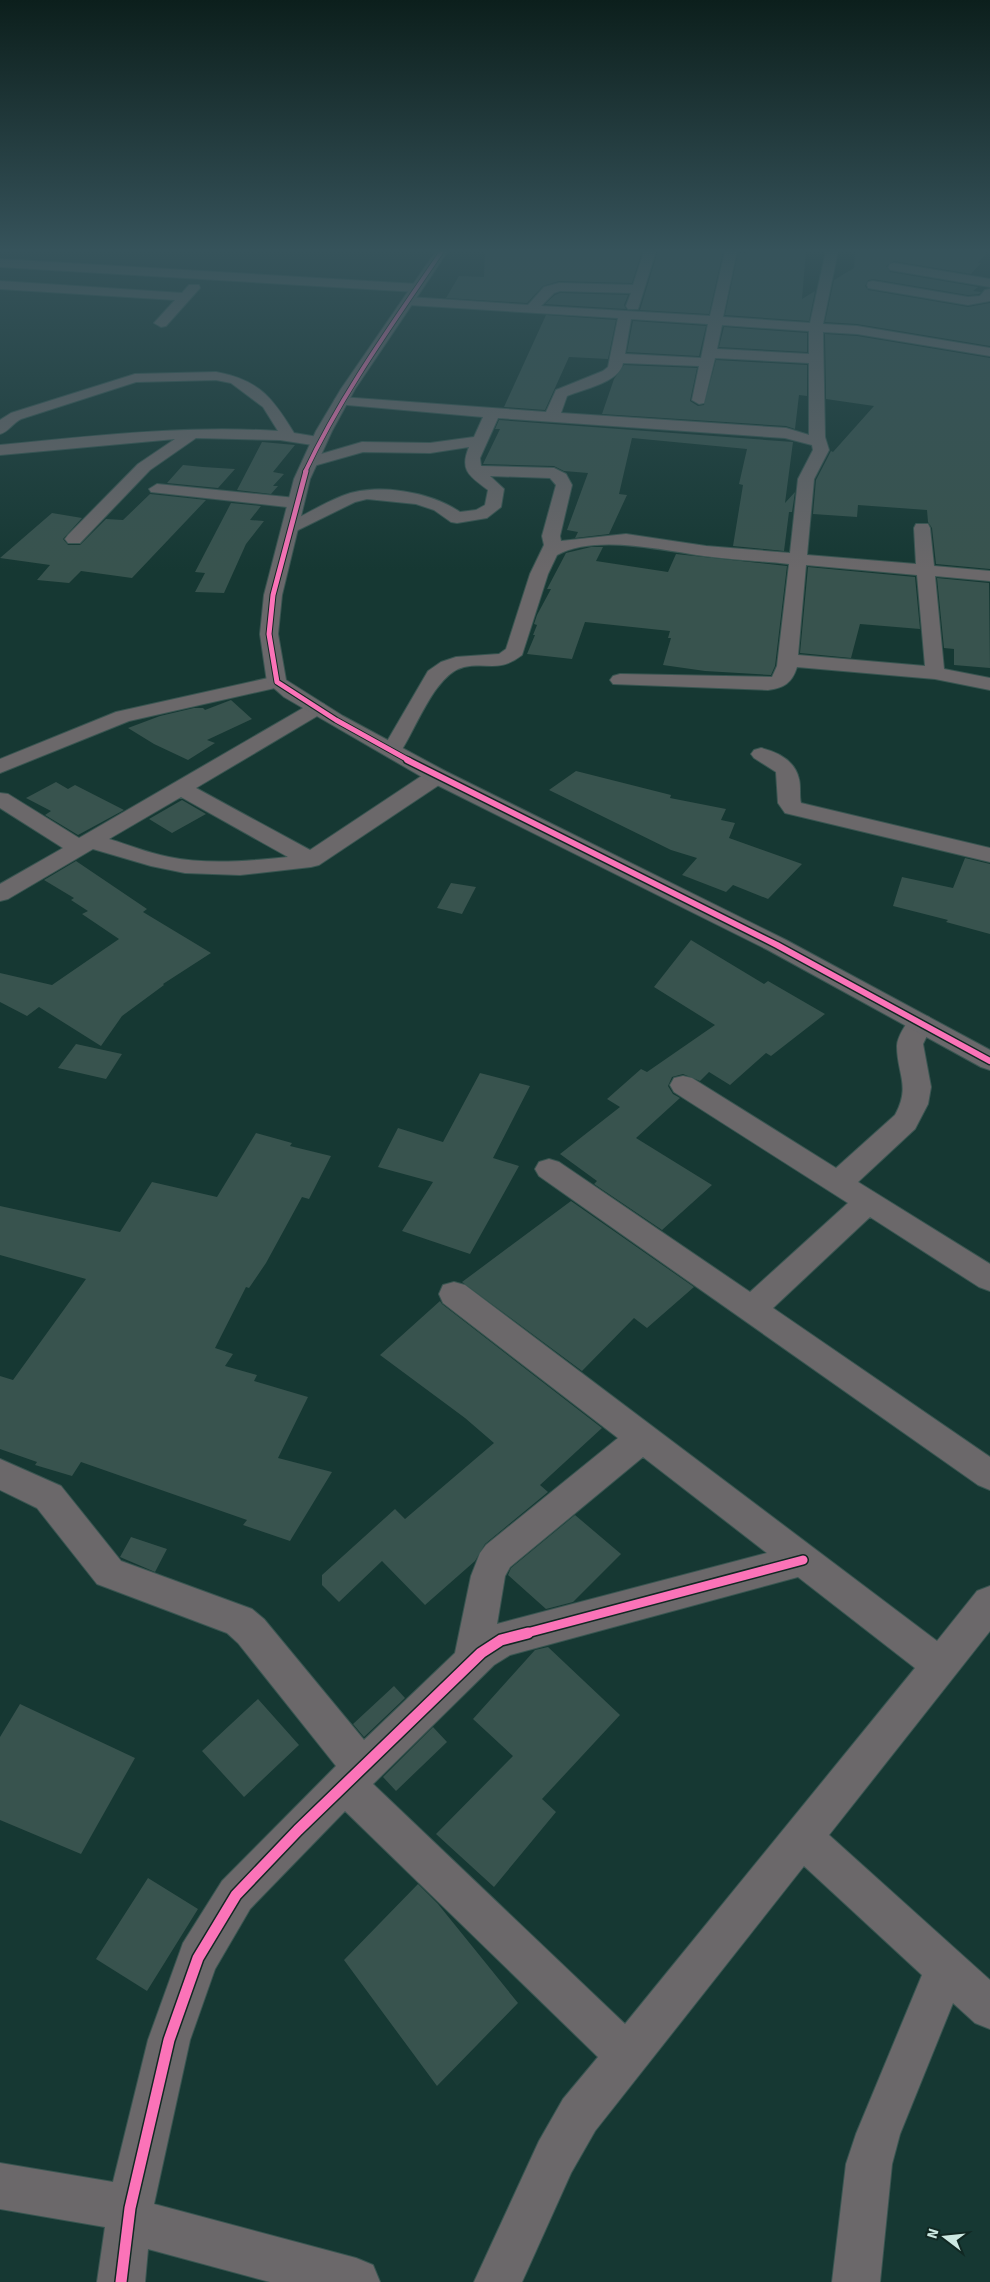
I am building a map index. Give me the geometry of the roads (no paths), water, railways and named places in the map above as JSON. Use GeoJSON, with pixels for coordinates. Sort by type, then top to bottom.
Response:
{"type":"FeatureCollection","features":[{"type":"Feature","properties":{"kind":"street"},"geometry":{"type":"LineString","coordinates":[[277,682],[269,634],[273,595],[302,479],[319,441],[341,401],[371,357]]}},
{"type":"Feature","properties":{"kind":"street"},"geometry":{"type":"LineString","coordinates":[[552,418],[561,393],[608,374],[615,364],[617,357]]}},
{"type":"Feature","properties":{"kind":"street"},"geometry":{"type":"LineString","coordinates":[[615,364],[701,357]]}},
{"type":"Feature","properties":{"kind":"street"},"geometry":{"type":"LineString","coordinates":[[699,400],[707,357]]}},
{"type":"Feature","properties":{"kind":"street"},"geometry":{"type":"LineString","coordinates":[[620,680],[768,684],[778,683],[783,679],[788,660],[806,479],[821,450],[818,442],[816,360],[725,357]]}},
{"type":"Feature","properties":{"kind":"street"},"geometry":{"type":"LineString","coordinates":[[615,364],[704,377]]}},
{"type":"Feature","properties":{"kind":"street"},"geometry":{"type":"LineString","coordinates":[[0,429],[8,420],[16,416],[135,378],[216,376],[236,380],[268,404],[288,435]]}},
{"type":"Feature","properties":{"kind":"street"},"geometry":{"type":"LineString","coordinates":[[341,401],[492,414],[786,433],[818,442]]}},
{"type":"Feature","properties":{"kind":"street"},"geometry":{"type":"LineString","coordinates":[[290,529],[349,499],[367,494],[418,499],[440,506],[457,518],[481,514],[493,507],[496,489],[474,471],[472,458],[492,414]]}},
{"type":"Feature","properties":{"kind":"street"},"geometry":{"type":"LineString","coordinates":[[0,450],[149,436],[263,433],[288,435],[319,441]]}},
{"type":"Feature","properties":{"kind":"street"},"geometry":{"type":"LineString","coordinates":[[74,538],[144,467],[190,435]]}},
{"type":"Feature","properties":{"kind":"street"},"geometry":{"type":"LineString","coordinates":[[310,462],[362,446],[430,448],[479,441]]}},
{"type":"Feature","properties":{"kind":"street"},"geometry":{"type":"LineString","coordinates":[[392,750],[435,675],[448,666],[463,661],[504,660],[515,651],[539,574],[553,545],[552,536],[564,485],[560,477],[554,474],[474,471]]}},
{"type":"Feature","properties":{"kind":"street"},"geometry":{"type":"LineString","coordinates":[[157,489],[296,503]]}},
{"type":"Feature","properties":{"kind":"street"},"geometry":{"type":"LineString","coordinates":[[922,528],[935,673]]}},
{"type":"Feature","properties":{"kind":"street"},"geometry":{"type":"LineString","coordinates":[[550,552],[560,546],[574,543],[626,540],[706,551],[990,576]]}},
{"type":"Feature","properties":{"kind":"street"},"geometry":{"type":"LineString","coordinates":[[788,660],[935,673],[990,684]]}},
{"type":"Feature","properties":{"kind":"street"},"geometry":{"type":"LineString","coordinates":[[0,767],[123,716],[277,682],[317,708],[437,776],[777,945],[990,1061]]}},
{"type":"Feature","properties":{"kind":"street"},"geometry":{"type":"LineString","coordinates":[[0,894],[317,708]]}},
{"type":"Feature","properties":{"kind":"street"},"geometry":{"type":"LineString","coordinates":[[761,754],[780,763],[788,772],[788,803],[793,808],[832,819],[990,855]]}},
{"type":"Feature","properties":{"kind":"street"},"geometry":{"type":"LineString","coordinates":[[0,799],[85,844],[168,864],[186,866],[253,865],[311,860],[437,776]]}},
{"type":"Feature","properties":{"kind":"street"},"geometry":{"type":"LineString","coordinates":[[180,788],[311,860]]}},
{"type":"Feature","properties":{"kind":"street"},"geometry":{"type":"LineString","coordinates":[[838,1183],[905,1122],[915,1104],[918,1087],[910,1044],[920,1024]]}},
{"type":"Feature","properties":{"kind":"street"},"geometry":{"type":"LineString","coordinates":[[683,1085],[990,1279]]}},
{"type":"Feature","properties":{"kind":"street"},"geometry":{"type":"LineString","coordinates":[[550,1169],[990,1474]]}},
{"type":"Feature","properties":{"kind":"street"},"geometry":{"type":"LineString","coordinates":[[752,1309],[868,1202]]}},
{"type":"Feature","properties":{"kind":"street"},"geometry":{"type":"LineString","coordinates":[[454,1294],[940,1665]]}},
{"type":"Feature","properties":{"kind":"street"},"geometry":{"type":"LineString","coordinates":[[472,1662],[488,1576],[492,1564],[498,1556],[642,1438]]}},
{"type":"Feature","properties":{"kind":"street"},"geometry":{"type":"LineString","coordinates":[[0,1474],[49,1497],[98,1562],[109,1573],[239,1621],[251,1631],[354,1776],[627,2056]]}},
{"type":"Feature","properties":{"kind":"street"},"geometry":{"type":"LineString","coordinates":[[121,2282],[129,2214],[169,2040],[198,1958],[236,1895],[354,1776],[472,1662],[501,1640],[802,1560]]}},
{"type":"Feature","properties":{"kind":"street"},"geometry":{"type":"LineString","coordinates":[[498,2282],[555,2157],[579,2116],[990,1603]]}},
{"type":"Feature","properties":{"kind":"street"},"geometry":{"type":"LineString","coordinates":[[802,1838],[990,2008]]}},
{"type":"Feature","properties":{"kind":"street"},"geometry":{"type":"LineString","coordinates":[[856,2282],[869,2164],[878,2134],[946,1968]]}},
{"type":"Feature","properties":{"kind":"street"},"geometry":{"type":"LineString","coordinates":[[0,2186],[129,2214],[356,2282]]}}]}
